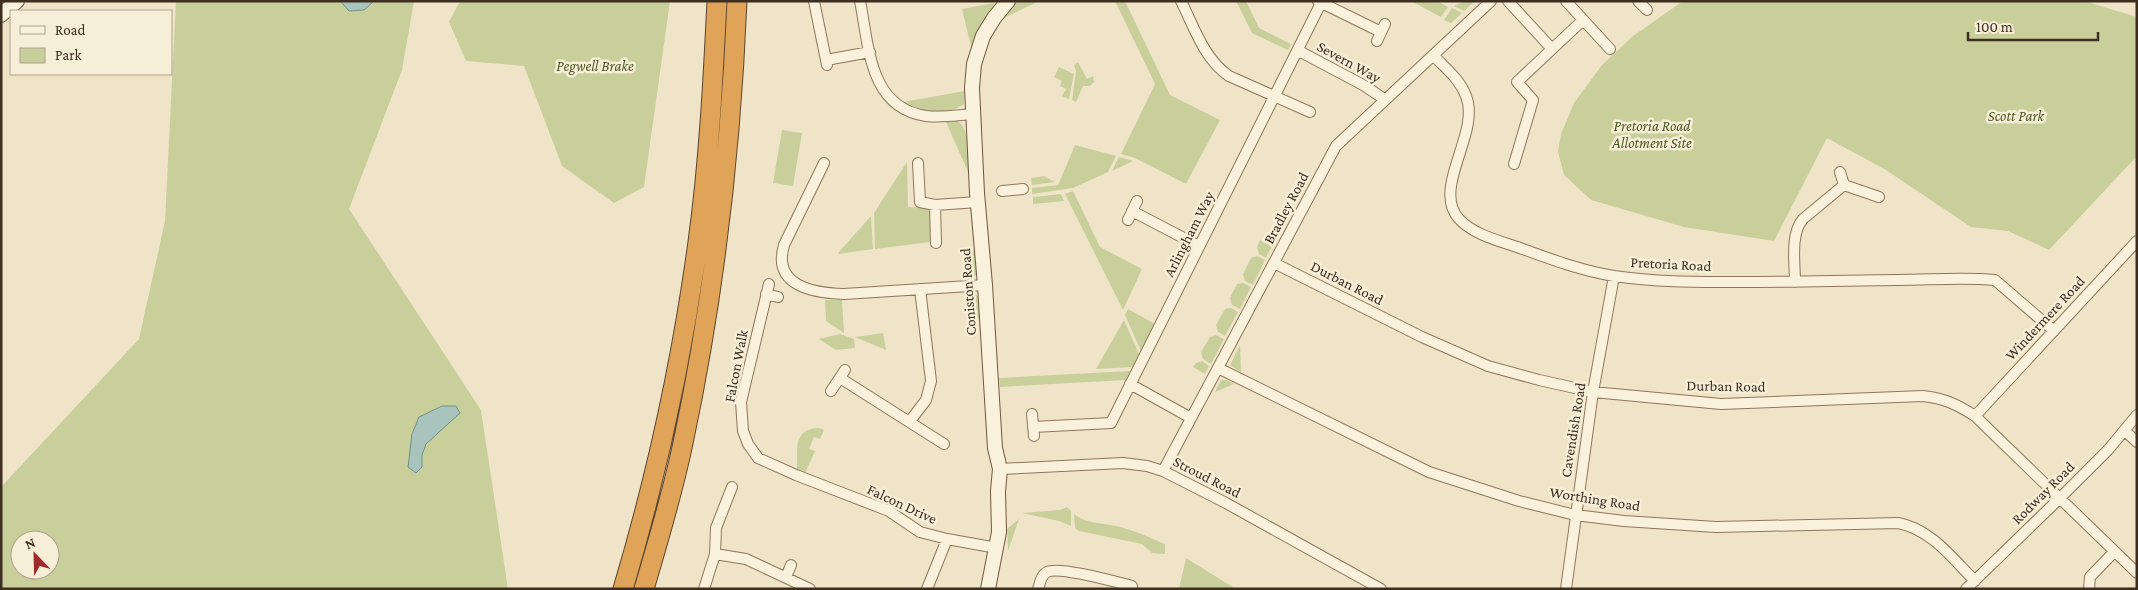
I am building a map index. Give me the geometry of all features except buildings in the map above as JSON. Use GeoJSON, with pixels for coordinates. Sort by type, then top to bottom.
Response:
{"type":"FeatureCollection","features":[{"type":"Feature","properties":{"kind":"highway"},"geometry":{"type":"LineString","coordinates":[[623,589],[641,529],[663,440],[688,305],[698,241],[710,124],[717,1]]}},
{"type":"Feature","properties":{"kind":"highway"},"geometry":{"type":"LineString","coordinates":[[644,589],[683,444],[719,237],[731,111],[737,1]]}},
{"type":"Feature","properties":{"kind":"street"},"geometry":{"type":"LineString","coordinates":[[1,15],[17,1]]}},
{"type":"Feature","properties":{"kind":"street"},"geometry":{"type":"LineString","coordinates":[[814,1],[826,62],[870,52]]}},
{"type":"Feature","properties":{"kind":"street"},"geometry":{"type":"LineString","coordinates":[[860,1],[870,52],[881,88],[893,102],[909,111],[927,116],[973,114]]}},
{"type":"Feature","properties":{"kind":"street","name":"Coniston Road"},"geometry":{"type":"LineString","coordinates":[[988,589],[997,548],[1000,469],[995,448],[978,202],[972,74],[978,48],[988,25],[1008,1]]}},
{"type":"Feature","properties":{"kind":"street"},"geometry":{"type":"LineString","coordinates":[[1181,1],[1204,50],[1220,70],[1274,97],[1310,112]]}},
{"type":"Feature","properties":{"kind":"street","name":"Bradley Road"},"geometry":{"type":"LineString","coordinates":[[1163,471],[1336,146],[1384,99],[1491,1]]}},
{"type":"Feature","properties":{"kind":"street"},"geometry":{"type":"LineString","coordinates":[[1508,1],[1552,49]]}},
{"type":"Feature","properties":{"kind":"street"},"geometry":{"type":"LineString","coordinates":[[1566,1],[1610,48]]}},
{"type":"Feature","properties":{"kind":"street"},"geometry":{"type":"LineString","coordinates":[[1638,1],[1647,10]]}},
{"type":"Feature","properties":{"kind":"street"},"geometry":{"type":"LineString","coordinates":[[1320,2],[1381,32]]}},
{"type":"Feature","properties":{"kind":"street","name":"Arlingham Way"},"geometry":{"type":"LineString","coordinates":[[1032,414],[1034,432],[1111,423],[1274,97],[1299,51],[1320,2]]}},
{"type":"Feature","properties":{"kind":"street"},"geometry":{"type":"LineString","coordinates":[[1514,164],[1533,100],[1517,82],[1583,20]]}},
{"type":"Feature","properties":{"kind":"street","name":"Severn Way"},"geometry":{"type":"LineString","coordinates":[[1299,51],[1365,86],[1384,99]]}},
{"type":"Feature","properties":{"kind":"street","name":"Pretoria Road"},"geometry":{"type":"LineString","coordinates":[[1433,55],[1458,80],[1464,90],[1469,106],[1466,130],[1450,188],[1450,199],[1452,210],[1460,220],[1473,230],[1568,265],[1614,276],[1669,282],[1995,280],[2000,282],[2054,331]]}},
{"type":"Feature","properties":{"kind":"street"},"geometry":{"type":"LineString","coordinates":[[918,163],[920,202],[935,205],[978,202]]}},
{"type":"Feature","properties":{"kind":"street"},"geometry":{"type":"LineString","coordinates":[[818,167],[781,255],[782,264],[794,283],[804,288],[824,293],[844,294],[985,285]]}},
{"type":"Feature","properties":{"kind":"street"},"geometry":{"type":"LineString","coordinates":[[1840,172],[1844,185]]}},
{"type":"Feature","properties":{"kind":"street"},"geometry":{"type":"LineString","coordinates":[[1844,185],[1879,197]]}},
{"type":"Feature","properties":{"kind":"street"},"geometry":{"type":"LineString","coordinates":[[1795,282],[1796,232],[1798,224],[1844,185]]}},
{"type":"Feature","properties":{"kind":"street"},"geometry":{"type":"LineString","coordinates":[[1002,191],[1023,189]]}},
{"type":"Feature","properties":{"kind":"street"},"geometry":{"type":"LineString","coordinates":[[1137,201],[1130,216],[1199,246]]}},
{"type":"Feature","properties":{"kind":"street"},"geometry":{"type":"LineString","coordinates":[[935,205],[936,243]]}},
{"type":"Feature","properties":{"kind":"street","name":"Windermere Road"},"geometry":{"type":"LineString","coordinates":[[1975,416],[2137,241]]}},
{"type":"Feature","properties":{"kind":"street","name":"Durban Road"},"geometry":{"type":"LineString","coordinates":[[1274,263],[1422,338],[1488,366],[1593,392],[1720,404],[1923,396],[1941,398],[1959,405],[1975,416],[2137,573]]}},
{"type":"Feature","properties":{"kind":"street","name":"Cavendish Road"},"geometry":{"type":"LineString","coordinates":[[1566,589],[1593,392],[1614,276]]}},
{"type":"Feature","properties":{"kind":"street"},"geometry":{"type":"LineString","coordinates":[[910,421],[926,400],[931,381],[920,288]]}},
{"type":"Feature","properties":{"kind":"street","name":"Falcon Walk"},"geometry":{"type":"LineString","coordinates":[[778,297],[768,289],[741,402],[743,430],[748,444],[758,458],[796,475]]}},
{"type":"Feature","properties":{"kind":"street","name":"Worthing Road"},"geometry":{"type":"LineString","coordinates":[[1218,368],[1428,472],[1518,501],[1575,515],[1624,521],[1716,527],[1898,524],[1924,532],[1975,581]]}},
{"type":"Feature","properties":{"kind":"street"},"geometry":{"type":"LineString","coordinates":[[831,391],[842,374],[940,442],[943,430]]}},
{"type":"Feature","properties":{"kind":"street"},"geometry":{"type":"LineString","coordinates":[[1130,384],[1192,418]]}},
{"type":"Feature","properties":{"kind":"street","name":"Rodway Road"},"geometry":{"type":"LineString","coordinates":[[1966,589],[2059,499],[2125,431],[2137,415]]}},
{"type":"Feature","properties":{"kind":"street"},"geometry":{"type":"LineString","coordinates":[[2125,431],[2137,442]]}},
{"type":"Feature","properties":{"kind":"street","name":"Stroud Road"},"geometry":{"type":"LineString","coordinates":[[1000,469],[1123,463],[1147,466],[1163,471],[1381,589]]}},
{"type":"Feature","properties":{"kind":"street","name":"Falcon Drive"},"geometry":{"type":"LineString","coordinates":[[796,475],[818,478],[889,512],[920,532],[997,548]]}},
{"type":"Feature","properties":{"kind":"street"},"geometry":{"type":"LineString","coordinates":[[704,589],[715,554],[716,528],[732,487]]}},
{"type":"Feature","properties":{"kind":"street","name":"Falcon Drive"},"geometry":{"type":"LineString","coordinates":[[928,589],[947,539]]}},
{"type":"Feature","properties":{"kind":"street"},"geometry":{"type":"LineString","coordinates":[[2089,589],[2090,577],[2114,552]]}},
{"type":"Feature","properties":{"kind":"street"},"geometry":{"type":"LineString","coordinates":[[715,554],[746,559],[810,589]]}},
{"type":"Feature","properties":{"kind":"street"},"geometry":{"type":"LineString","coordinates":[[786,578],[791,565]]}},
{"type":"Feature","properties":{"kind":"street"},"geometry":{"type":"LineString","coordinates":[[1038,589],[1042,576],[1047,572],[1060,570],[1132,584]]}},
{"type":"Feature","properties":{"kind":"green space"},"geometry":{"type":"Polygon","coordinates":[[[176,1],[414,1],[402,70],[349,209],[481,410],[508,589],[1,589],[1,487],[139,339],[165,221],[176,1]]]}},
{"type":"Feature","properties":{"kind":"green space","name":"Pegwell Brake"},"geometry":{"type":"Polygon","coordinates":[[[460,1],[670,1],[644,187],[614,203],[562,166],[524,66],[466,61],[449,22],[460,1]]]}},
{"type":"Feature","properties":{"kind":"green space"},"geometry":{"type":"Polygon","coordinates":[[[1017,1],[1039,1],[1002,19],[1017,1]]]}},
{"type":"Feature","properties":{"kind":"green space"},"geometry":{"type":"Polygon","coordinates":[[[1115,1],[1125,1],[1170,95],[1220,120],[1186,184],[1135,158],[1121,154],[1155,84],[1115,1]]]}},
{"type":"Feature","properties":{"kind":"green space"},"geometry":{"type":"Polygon","coordinates":[[[1236,1],[1246,1],[1259,28],[1291,44],[1288,50],[1252,33],[1236,1]]]}},
{"type":"Feature","properties":{"kind":"green space"},"geometry":{"type":"Polygon","coordinates":[[[1411,1],[1437,1],[1448,7],[1441,17],[1411,1]]]}},
{"type":"Feature","properties":{"kind":"green space"},"geometry":{"type":"Polygon","coordinates":[[[1465,1],[1475,1],[1464,11],[1454,6],[1465,1]]]}},
{"type":"Feature","properties":{"kind":"green space","name":"Scott Park"},"geometry":{"type":"Polygon","coordinates":[[[1683,1],[2084,1],[2137,17],[2137,156],[2049,250],[2008,231],[1971,227],[1886,170],[1827,138],[1774,241],[1684,227],[1591,200],[1564,175],[1558,152],[1561,134],[1574,103],[1602,65],[1633,36],[1683,1]]]}},
{"type":"Feature","properties":{"kind":"green space"},"geometry":{"type":"Polygon","coordinates":[[[994,3],[995,9],[972,50],[962,9],[994,3]]]}},
{"type":"Feature","properties":{"kind":"green space"},"geometry":{"type":"Polygon","coordinates":[[[1452,8],[1462,13],[1451,23],[1444,20],[1452,8]]]}},
{"type":"Feature","properties":{"kind":"green space"},"geometry":{"type":"Polygon","coordinates":[[[1078,62],[1087,79],[1093,76],[1094,82],[1090,86],[1083,86],[1076,102],[1072,100],[1076,71],[1074,65],[1078,62]]]}},
{"type":"Feature","properties":{"kind":"green space"},"geometry":{"type":"Polygon","coordinates":[[[1059,67],[1074,74],[1069,99],[1062,96],[1066,89],[1060,86],[1062,81],[1054,77],[1059,67]]]}},
{"type":"Feature","properties":{"kind":"green space"},"geometry":{"type":"Polygon","coordinates":[[[965,91],[964,104],[950,110],[925,110],[903,102],[965,91]]]}},
{"type":"Feature","properties":{"kind":"green space"},"geometry":{"type":"Polygon","coordinates":[[[957,121],[965,130],[967,137],[969,174],[946,122],[957,121]]]}},
{"type":"Feature","properties":{"kind":"green space"},"geometry":{"type":"Polygon","coordinates":[[[782,130],[802,133],[793,186],[773,183],[782,130]]]}},
{"type":"Feature","properties":{"kind":"green space"},"geometry":{"type":"Polygon","coordinates":[[[1075,145],[1116,156],[1108,172],[1073,188],[1032,194],[1032,188],[1058,185],[1075,145]]]}},
{"type":"Feature","properties":{"kind":"green space"},"geometry":{"type":"Polygon","coordinates":[[[1119,157],[1133,161],[1112,171],[1119,157]]]}},
{"type":"Feature","properties":{"kind":"green space"},"geometry":{"type":"Polygon","coordinates":[[[907,162],[908,207],[930,208],[931,242],[875,249],[874,213],[907,162]]]}},
{"type":"Feature","properties":{"kind":"green space"},"geometry":{"type":"Polygon","coordinates":[[[1044,176],[1055,182],[1032,185],[1031,178],[1044,176]]]}},
{"type":"Feature","properties":{"kind":"green space"},"geometry":{"type":"Polygon","coordinates":[[[1073,191],[1100,247],[1142,269],[1123,310],[1065,194],[1073,191]]]}},
{"type":"Feature","properties":{"kind":"green space"},"geometry":{"type":"Polygon","coordinates":[[[1061,194],[1064,201],[1033,204],[1033,197],[1061,194]]]}},
{"type":"Feature","properties":{"kind":"green space"},"geometry":{"type":"Polygon","coordinates":[[[871,216],[873,249],[838,254],[839,252],[871,216]]]}},
{"type":"Feature","properties":{"kind":"green space"},"geometry":{"type":"Polygon","coordinates":[[[977,236],[979,271],[973,279],[966,280],[977,236]]]}},
{"type":"Feature","properties":{"kind":"green space"},"geometry":{"type":"Polygon","coordinates":[[[1260,240],[1272,246],[1266,258],[1259,254],[1257,247],[1260,240]]]}},
{"type":"Feature","properties":{"kind":"green space"},"geometry":{"type":"Polygon","coordinates":[[[1257,256],[1265,260],[1253,285],[1245,281],[1243,274],[1251,258],[1257,256]]]}},
{"type":"Feature","properties":{"kind":"green space"},"geometry":{"type":"Polygon","coordinates":[[[1243,283],[1251,287],[1240,309],[1232,305],[1230,298],[1237,284],[1243,283]]]}},
{"type":"Feature","properties":{"kind":"green space"},"geometry":{"type":"Polygon","coordinates":[[[965,289],[976,294],[979,298],[982,327],[965,289]]]}},
{"type":"Feature","properties":{"kind":"green space"},"geometry":{"type":"Polygon","coordinates":[[[825,300],[842,300],[844,333],[826,321],[825,300]]]}},
{"type":"Feature","properties":{"kind":"green space"},"geometry":{"type":"Polygon","coordinates":[[[1231,308],[1238,312],[1225,336],[1218,332],[1216,325],[1225,309],[1231,308]]]}},
{"type":"Feature","properties":{"kind":"green space"},"geometry":{"type":"Polygon","coordinates":[[[1128,309],[1155,324],[1141,351],[1125,315],[1128,309]]]}},
{"type":"Feature","properties":{"kind":"green space"},"geometry":{"type":"Polygon","coordinates":[[[1124,320],[1139,354],[1133,367],[1096,369],[1124,320]]]}},
{"type":"Feature","properties":{"kind":"green space"},"geometry":{"type":"Polygon","coordinates":[[[883,333],[886,350],[855,337],[883,333]]]}},
{"type":"Feature","properties":{"kind":"green space"},"geometry":{"type":"Polygon","coordinates":[[[840,334],[854,339],[855,348],[836,350],[819,339],[840,334]]]}},
{"type":"Feature","properties":{"kind":"green space"},"geometry":{"type":"Polygon","coordinates":[[[1216,335],[1224,339],[1211,364],[1203,359],[1201,352],[1210,337],[1216,335]]]}},
{"type":"Feature","properties":{"kind":"green space"},"geometry":{"type":"Polygon","coordinates":[[[1240,345],[1241,372],[1230,365],[1240,345]]]}},
{"type":"Feature","properties":{"kind":"green space"},"geometry":{"type":"Polygon","coordinates":[[[1202,361],[1209,366],[1205,374],[1193,367],[1196,363],[1202,361]]]}},
{"type":"Feature","properties":{"kind":"green space"},"geometry":{"type":"Polygon","coordinates":[[[1130,371],[1126,380],[1000,387],[999,378],[1130,371]]]}},
{"type":"Feature","properties":{"kind":"green space"},"geometry":{"type":"Polygon","coordinates":[[[1221,380],[1226,380],[1234,384],[1215,392],[1221,380]]]}},
{"type":"Feature","properties":{"kind":"green space"},"geometry":{"type":"Polygon","coordinates":[[[819,428],[824,430],[820,439],[814,437],[809,449],[815,451],[805,473],[797,470],[797,448],[800,436],[810,429],[819,428]]]}},
{"type":"Feature","properties":{"kind":"green space"},"geometry":{"type":"Polygon","coordinates":[[[1067,507],[1071,511],[1071,526],[1059,521],[1022,513],[1060,510],[1067,507]]]}},
{"type":"Feature","properties":{"kind":"green space"},"geometry":{"type":"Polygon","coordinates":[[[1074,514],[1084,520],[1132,530],[1165,544],[1165,554],[1152,553],[1142,544],[1079,531],[1075,528],[1074,514]]]}},
{"type":"Feature","properties":{"kind":"green space"},"geometry":{"type":"Polygon","coordinates":[[[1019,519],[1008,551],[1007,529],[1019,519]]]}},
{"type":"Feature","properties":{"kind":"green space"},"geometry":{"type":"Polygon","coordinates":[[[1186,558],[1236,589],[1179,589],[1186,558]]]}},
{"type":"Feature","properties":{"kind":"water"},"geometry":{"type":"Polygon","coordinates":[[[340,1],[374,1],[364,10],[349,11],[340,1]]]}},
{"type":"Feature","properties":{"kind":"water"},"geometry":{"type":"Polygon","coordinates":[[[442,406],[456,406],[460,413],[426,444],[422,455],[422,467],[416,473],[408,467],[412,434],[419,417],[442,406]]]}},
{"type":"Feature","properties":{"kind":"park label","name":"Pretoria Road Allotment Site"},"geometry":{"type":"Point","coordinates":[1652,134]}}]}
